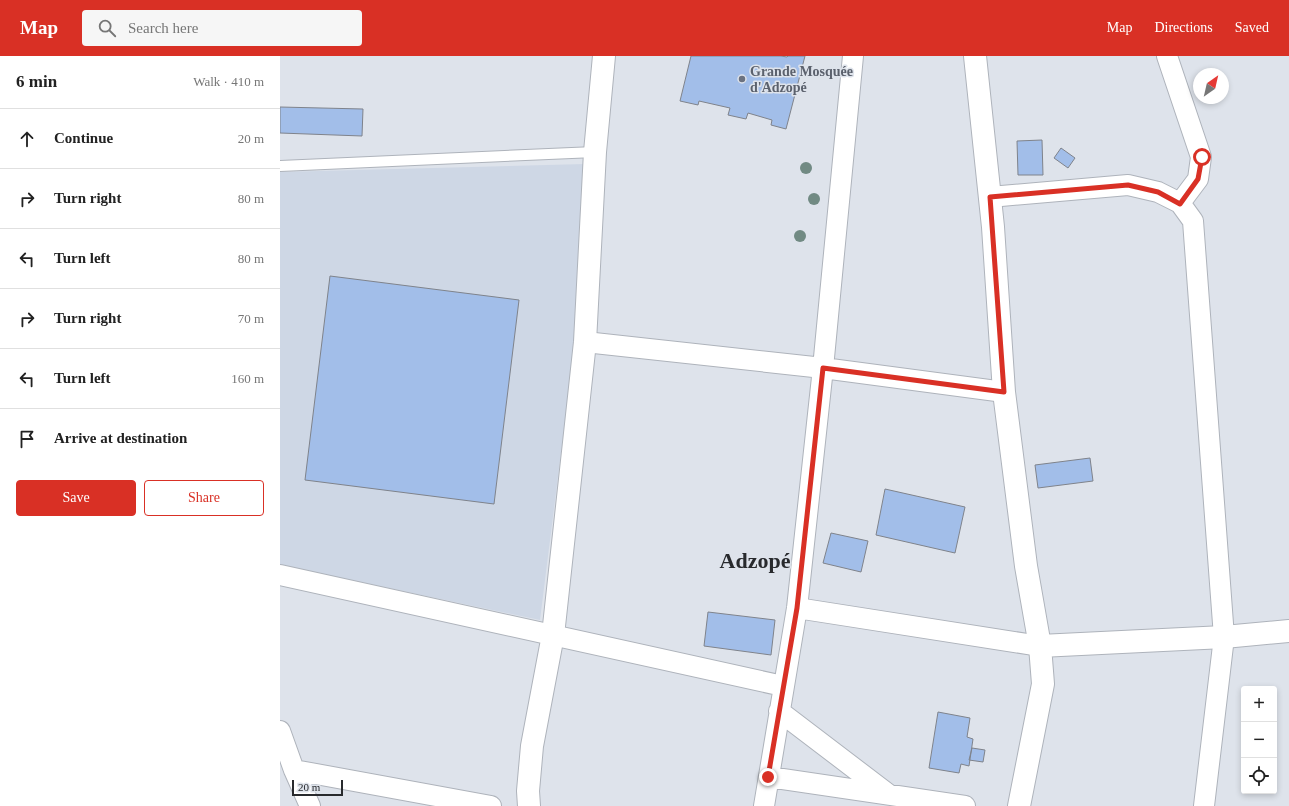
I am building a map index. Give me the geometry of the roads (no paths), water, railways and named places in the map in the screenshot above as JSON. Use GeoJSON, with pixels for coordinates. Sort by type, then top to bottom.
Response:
{"type":"FeatureCollection","features":[{"type":"Feature","properties":{"kind":"street"},"geometry":{"type":"LineString","coordinates":[[529,806],[528,791],[532,746],[553,635],[585,342],[595,152],[604,56]]}},
{"type":"Feature","properties":{"kind":"street"},"geometry":{"type":"LineString","coordinates":[[764,806],[797,608],[823,368],[853,56]]}},
{"type":"Feature","properties":{"kind":"street"},"geometry":{"type":"LineString","coordinates":[[975,56],[990,197],[1004,392],[1026,566],[1040,646],[1043,684],[1019,806]]}},
{"type":"Feature","properties":{"kind":"street"},"geometry":{"type":"LineString","coordinates":[[1167,56],[1202,157],[1198,179],[1180,204]]}},
{"type":"Feature","properties":{"kind":"street"},"geometry":{"type":"LineString","coordinates":[[990,197],[1128,185],[1158,192],[1180,204],[1193,221],[1224,637],[1204,806]]}},
{"type":"Feature","properties":{"kind":"street"},"geometry":{"type":"LineString","coordinates":[[585,342],[823,368],[1004,392]]}},
{"type":"Feature","properties":{"kind":"street"},"geometry":{"type":"LineString","coordinates":[[280,575],[783,686]]}},
{"type":"Feature","properties":{"kind":"street"},"geometry":{"type":"LineString","coordinates":[[797,608],[1040,646],[1224,637],[1289,631]]}},
{"type":"Feature","properties":{"kind":"street"},"geometry":{"type":"LineString","coordinates":[[779,712],[890,801]]}},
{"type":"Feature","properties":{"kind":"street"},"geometry":{"type":"LineString","coordinates":[[282,743],[310,806]]}},
{"type":"Feature","properties":{"kind":"street"},"geometry":{"type":"LineString","coordinates":[[294,770],[491,806]]}},
{"type":"Feature","properties":{"kind":"street"},"geometry":{"type":"LineString","coordinates":[[768,777],[890,801],[965,806]]}},
{"type":"Feature","properties":{"kind":"lane"},"geometry":{"type":"LineString","coordinates":[[280,166],[595,152]]}},
{"type":"Feature","properties":{"kind":"place","name":"Grande Mosquée d'Adzopé"},"geometry":{"type":"Point","coordinates":[742,79]}},
{"type":"Feature","properties":{"kind":"district","name":"Adzopé"},"geometry":{"type":"Point","coordinates":[755,560]}}]}
